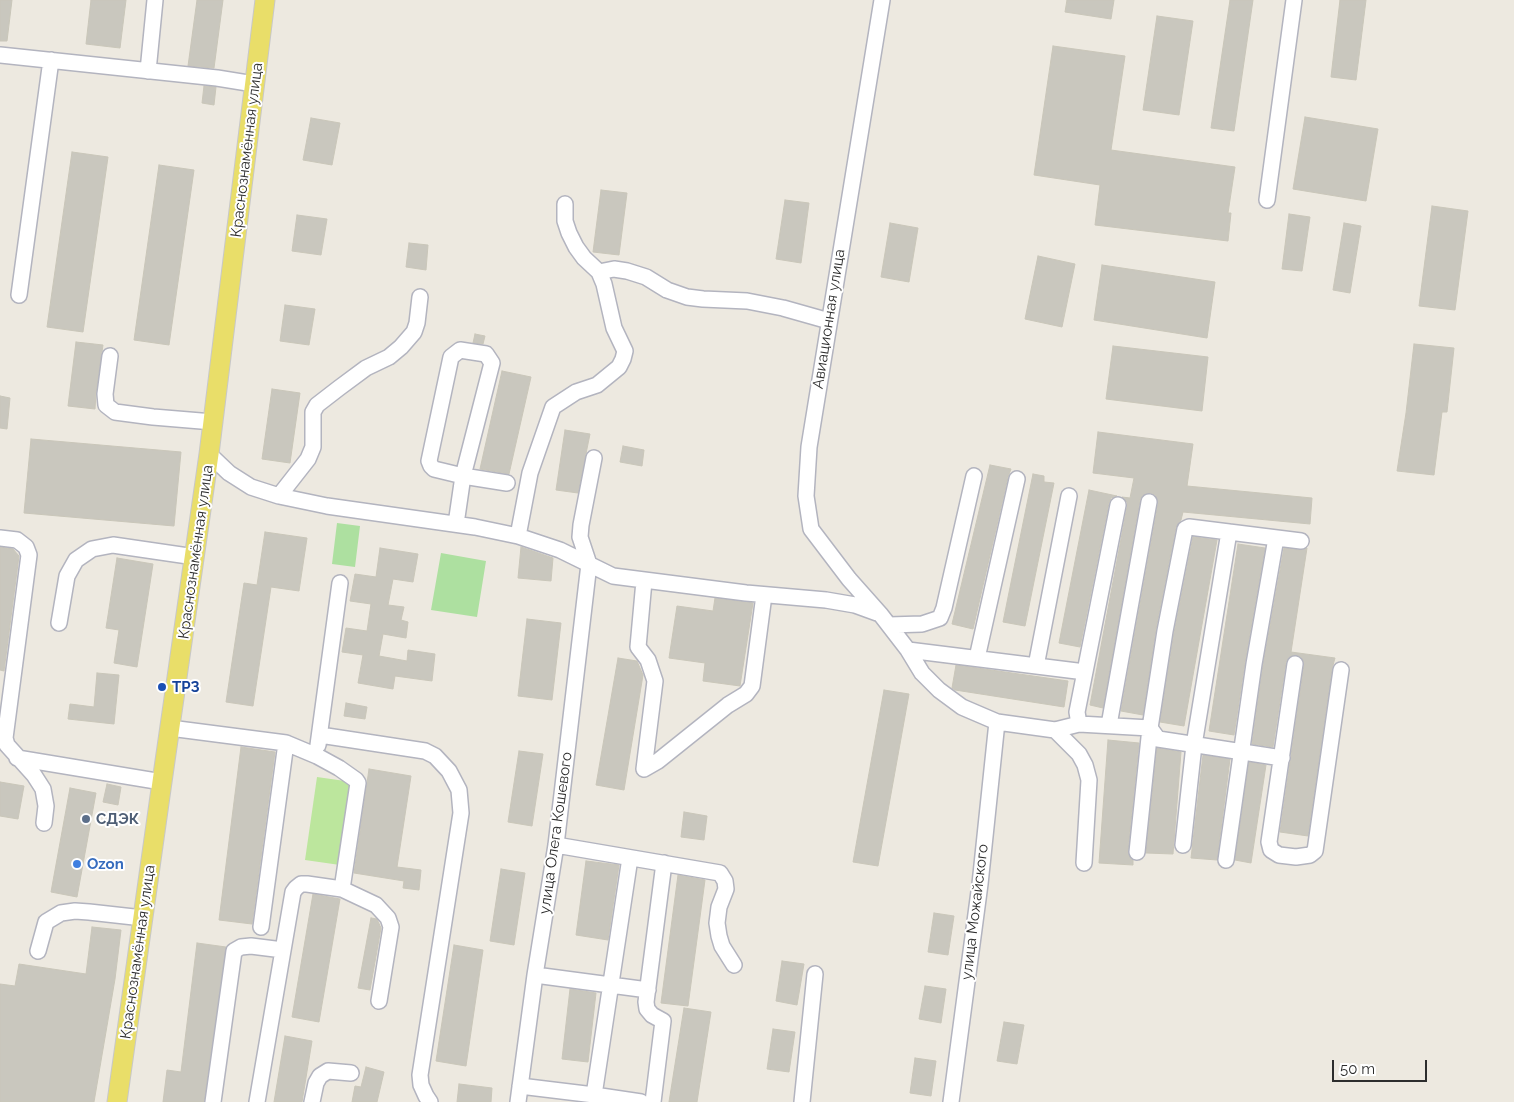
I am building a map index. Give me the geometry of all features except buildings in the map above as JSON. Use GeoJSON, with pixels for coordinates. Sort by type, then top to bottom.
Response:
{"type":"FeatureCollection","features":[{"type":"Feature","properties":{"kind":"main road","name":"Краснознамённая улица"},"geometry":{"type":"LineString","coordinates":[[117,1102],[210,454],[265,0]]}},
{"type":"Feature","properties":{"kind":"street"},"geometry":{"type":"LineString","coordinates":[[148,71],[155,0]]}},
{"type":"Feature","properties":{"kind":"street","name":"Авиационная улица"},"geometry":{"type":"LineString","coordinates":[[882,0],[809,447],[806,496],[811,529],[849,579],[885,620],[908,650],[922,673],[939,690],[962,707],[997,722],[1055,730]]}},
{"type":"Feature","properties":{"kind":"street"},"geometry":{"type":"LineString","coordinates":[[1267,200],[1294,0]]}},
{"type":"Feature","properties":{"kind":"street"},"geometry":{"type":"LineString","coordinates":[[0,55],[254,84]]}},
{"type":"Feature","properties":{"kind":"street"},"geometry":{"type":"LineString","coordinates":[[19,295],[51,60]]}},
{"type":"Feature","properties":{"kind":"street"},"geometry":{"type":"LineString","coordinates":[[518,536],[530,473],[552,407],[576,392],[597,385],[619,367],[623,359],[624,351],[614,328],[604,284],[599,272],[584,258],[576,247],[565,221],[565,204]]}},
{"type":"Feature","properties":{"kind":"street"},"geometry":{"type":"LineString","coordinates":[[599,272],[614,269],[626,271],[646,277],[667,290],[687,297],[703,300],[747,301],[783,308],[829,321]]}},
{"type":"Feature","properties":{"kind":"street"},"geometry":{"type":"LineString","coordinates":[[279,496],[308,459],[313,447],[313,412],[317,405],[366,368],[389,357],[401,347],[414,332],[420,296]]}},
{"type":"Feature","properties":{"kind":"street"},"geometry":{"type":"LineString","coordinates":[[456,524],[463,476],[492,363],[486,354],[460,350],[451,358],[430,461],[434,469],[463,476],[507,483]]}},
{"type":"Feature","properties":{"kind":"street"},"geometry":{"type":"LineString","coordinates":[[110,356],[105,394],[106,405],[115,412],[213,422]]}},
{"type":"Feature","properties":{"kind":"street"},"geometry":{"type":"LineString","coordinates":[[210,454],[229,473],[251,486],[279,496],[326,506],[456,524],[518,536],[560,550],[613,576],[826,600],[855,605],[885,620],[922,624],[940,618],[944,608],[974,476]]}},
{"type":"Feature","properties":{"kind":"street"},"geometry":{"type":"LineString","coordinates":[[589,564],[580,537],[580,525],[594,458]]}},
{"type":"Feature","properties":{"kind":"street"},"geometry":{"type":"LineString","coordinates":[[977,658],[1017,479]]}},
{"type":"Feature","properties":{"kind":"street"},"geometry":{"type":"LineString","coordinates":[[1036,666],[1069,496]]}},
{"type":"Feature","properties":{"kind":"street"},"geometry":{"type":"LineString","coordinates":[[1109,725],[1149,502]]}},
{"type":"Feature","properties":{"kind":"street"},"geometry":{"type":"LineString","coordinates":[[1079,724],[1077,712],[1118,505]]}},
{"type":"Feature","properties":{"kind":"street"},"geometry":{"type":"LineString","coordinates":[[1137,852],[1150,728],[1165,631],[1185,529],[1189,527],[1301,541]]}},
{"type":"Feature","properties":{"kind":"street"},"geometry":{"type":"LineString","coordinates":[[1183,845],[1194,745],[1229,532]]}},
{"type":"Feature","properties":{"kind":"street"},"geometry":{"type":"LineString","coordinates":[[0,538],[18,540],[26,547],[29,555],[4,738],[7,745],[34,775],[43,789],[46,806],[44,823]]}},
{"type":"Feature","properties":{"kind":"street"},"geometry":{"type":"LineString","coordinates":[[1226,860],[1254,664],[1276,538]]}},
{"type":"Feature","properties":{"kind":"street"},"geometry":{"type":"LineString","coordinates":[[58,623],[67,576],[76,560],[92,549],[113,545],[195,557]]}},
{"type":"Feature","properties":{"kind":"street","name":"улица Олега Кошевого"},"geometry":{"type":"LineString","coordinates":[[518,1102],[535,975],[556,844],[589,564]]}},
{"type":"Feature","properties":{"kind":"street"},"geometry":{"type":"LineString","coordinates":[[644,581],[638,646],[648,660],[655,681],[644,769],[658,761],[728,705],[746,694],[752,686],[764,594]]}},
{"type":"Feature","properties":{"kind":"street"},"geometry":{"type":"LineString","coordinates":[[317,756],[340,583]]}},
{"type":"Feature","properties":{"kind":"street"},"geometry":{"type":"LineString","coordinates":[[908,650],[1085,672]]}},
{"type":"Feature","properties":{"kind":"street"},"geometry":{"type":"LineString","coordinates":[[1295,664],[1270,842],[1271,850],[1279,855],[1296,857],[1310,855],[1315,851],[1341,670]]}},
{"type":"Feature","properties":{"kind":"street","name":"улица Можайского"},"geometry":{"type":"LineString","coordinates":[[950,1102],[980,884],[997,722]]}},
{"type":"Feature","properties":{"kind":"street"},"geometry":{"type":"LineString","coordinates":[[1084,863],[1089,780],[1085,765],[1078,754],[1055,730],[1079,724],[1150,728],[1158,739],[1282,758]]}},
{"type":"Feature","properties":{"kind":"street"},"geometry":{"type":"LineString","coordinates":[[170,728],[286,743],[317,756],[338,768],[358,783],[342,889]]}},
{"type":"Feature","properties":{"kind":"street"},"geometry":{"type":"LineString","coordinates":[[320,735],[425,751],[435,756],[449,771],[459,790],[461,813],[420,1075],[421,1085],[430,1102]]}},
{"type":"Feature","properties":{"kind":"street"},"geometry":{"type":"LineString","coordinates":[[261,926],[286,743]]}},
{"type":"Feature","properties":{"kind":"street"},"geometry":{"type":"LineString","coordinates":[[17,758],[162,782]]}},
{"type":"Feature","properties":{"kind":"street"},"geometry":{"type":"LineString","coordinates":[[556,844],[720,872],[726,889],[719,906],[719,936],[722,946],[734,966]]}},
{"type":"Feature","properties":{"kind":"street"},"geometry":{"type":"LineString","coordinates":[[594,1096],[630,858]]}},
{"type":"Feature","properties":{"kind":"street"},"geometry":{"type":"LineString","coordinates":[[653,1102],[663,1021],[647,1009],[664,863]]}},
{"type":"Feature","properties":{"kind":"street"},"geometry":{"type":"LineString","coordinates":[[257,1102],[293,892],[301,884],[342,889],[376,905],[390,922],[379,1001]]}},
{"type":"Feature","properties":{"kind":"street"},"geometry":{"type":"LineString","coordinates":[[38,951],[46,922],[61,914],[75,911],[143,918]]}},
{"type":"Feature","properties":{"kind":"street"},"geometry":{"type":"LineString","coordinates":[[212,1102],[234,951],[241,947],[251,946],[283,950]]}},
{"type":"Feature","properties":{"kind":"street"},"geometry":{"type":"LineString","coordinates":[[802,1102],[815,974]]}},
{"type":"Feature","properties":{"kind":"street"},"geometry":{"type":"LineString","coordinates":[[535,975],[648,990]]}},
{"type":"Feature","properties":{"kind":"street"},"geometry":{"type":"LineString","coordinates":[[312,1102],[316,1082],[328,1070],[351,1073]]}},
{"type":"Feature","properties":{"kind":"street"},"geometry":{"type":"LineString","coordinates":[[520,1086],[641,1102]]}},
{"type":"Feature","properties":{"kind":"green space"},"geometry":{"type":"Polygon","coordinates":[[[337,523],[360,526],[355,567],[332,564],[337,523]]]}},
{"type":"Feature","properties":{"kind":"green space"},"geometry":{"type":"Polygon","coordinates":[[[441,553],[486,561],[477,617],[431,610],[441,553]]]}},
{"type":"Feature","properties":{"kind":"green space"},"geometry":{"type":"Polygon","coordinates":[[[317,777],[352,782],[340,865],[305,860],[317,777]]]}},
{"type":"Feature","properties":{"kind":"place","name":"ТРЗ"},"geometry":{"type":"Point","coordinates":[162,687]}},
{"type":"Feature","properties":{"kind":"place","name":"СДЭК"},"geometry":{"type":"Point","coordinates":[86,819]}},
{"type":"Feature","properties":{"kind":"place","name":"Ozon"},"geometry":{"type":"Point","coordinates":[77,864]}}]}
